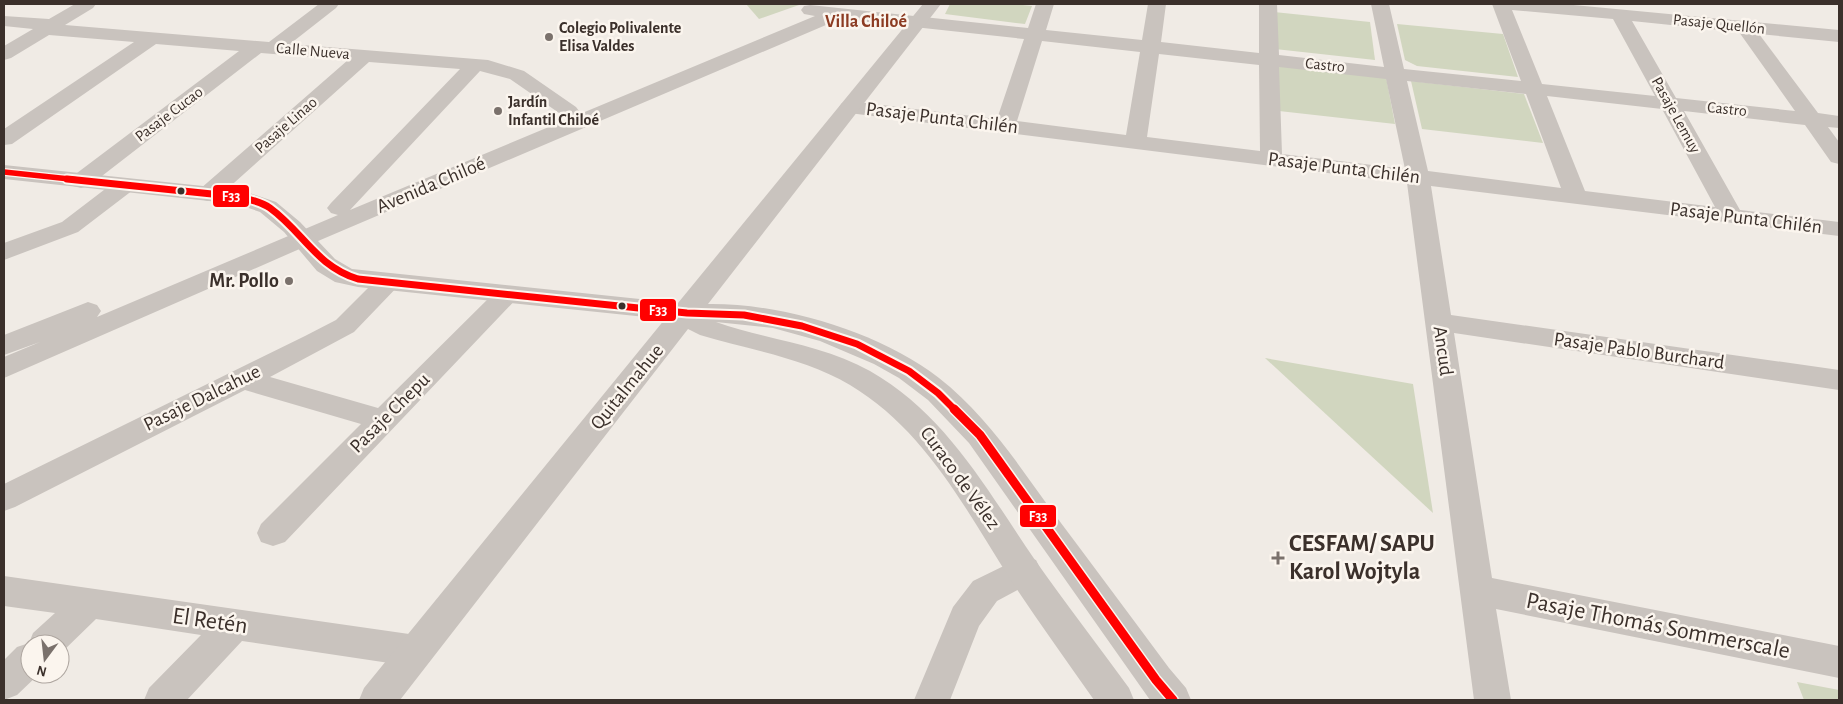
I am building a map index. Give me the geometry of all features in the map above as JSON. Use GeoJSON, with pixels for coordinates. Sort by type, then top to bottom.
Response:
{"type":"FeatureCollection","features":[{"type":"Feature","properties":{"kind":"street"},"geometry":{"type":"LineString","coordinates":[[4,54],[87,4]]}},
{"type":"Feature","properties":{"kind":"street","name":"Pasaje Cucao"},"geometry":{"type":"LineString","coordinates":[[81,181],[265,47],[330,4]]}},
{"type":"Feature","properties":{"kind":"street"},"geometry":{"type":"LineString","coordinates":[[1005,126],[1045,4]]}},
{"type":"Feature","properties":{"kind":"street"},"geometry":{"type":"LineString","coordinates":[[1136,142],[1157,4]]}},
{"type":"Feature","properties":{"kind":"street"},"geometry":{"type":"LineString","coordinates":[[1268,4],[1270,159]]}},
{"type":"Feature","properties":{"kind":"street","name":"Ancud"},"geometry":{"type":"LineString","coordinates":[[1380,4],[1418,177],[1492,700]]}},
{"type":"Feature","properties":{"kind":"street"},"geometry":{"type":"LineString","coordinates":[[1501,4],[1576,197]]}},
{"type":"Feature","properties":{"kind":"street","name":"Pasaje Quellón"},"geometry":{"type":"LineString","coordinates":[[1510,4],[1839,36]]}},
{"type":"Feature","properties":{"kind":"street","name":"Castro"},"geometry":{"type":"LineString","coordinates":[[834,7],[925,12],[1035,34],[1839,122]]}},
{"type":"Feature","properties":{"kind":"street","name":"Avenida Chiloé"},"geometry":{"type":"LineString","coordinates":[[4,368],[297,233],[339,208],[569,111],[834,7]]}},
{"type":"Feature","properties":{"kind":"street","name":"Avenida Chiloé"},"geometry":{"type":"LineString","coordinates":[[4,346],[297,233],[834,7]]}},
{"type":"Feature","properties":{"kind":"street","name":"Quitalmahue"},"geometry":{"type":"LineString","coordinates":[[377,700],[925,12]]}},
{"type":"Feature","properties":{"kind":"street","name":"Pasaje Lemuy"},"geometry":{"type":"LineString","coordinates":[[1619,14],[1732,216]]}},
{"type":"Feature","properties":{"kind":"street","name":"Calle Nueva"},"geometry":{"type":"LineString","coordinates":[[4,21],[152,38],[500,68],[517,75],[569,111]]}},
{"type":"Feature","properties":{"kind":"street"},"geometry":{"type":"LineString","coordinates":[[1744,26],[1839,158]]}},
{"type":"Feature","properties":{"kind":"street"},"geometry":{"type":"LineString","coordinates":[[4,139],[152,38]]}},
{"type":"Feature","properties":{"kind":"street","name":"Pasaje Linao"},"geometry":{"type":"LineString","coordinates":[[208,194],[364,56]]}},
{"type":"Feature","properties":{"kind":"street"},"geometry":{"type":"LineString","coordinates":[[339,208],[475,65]]}},
{"type":"Feature","properties":{"kind":"street","name":"Pasaje Punta Chilén"},"geometry":{"type":"LineString","coordinates":[[849,107],[1839,230]]}},
{"type":"Feature","properties":{"kind":"street","name":"Curaco de Vélez"},"geometry":{"type":"LineString","coordinates":[[4,172],[256,201],[278,214],[326,266],[335,272],[358,279],[686,312],[738,313],[824,332],[884,358],[910,372],[937,392],[962,415],[980,436],[1156,680],[1173,700]]}},
{"type":"Feature","properties":{"kind":"street"},"geometry":{"type":"LineString","coordinates":[[4,252],[70,226],[125,185]]}},
{"type":"Feature","properties":{"kind":"street","name":"Pasaje Dalcahue"},"geometry":{"type":"LineString","coordinates":[[4,498],[241,378],[315,343],[345,326],[389,282]]}},
{"type":"Feature","properties":{"kind":"street","name":"Pasaje Chepu"},"geometry":{"type":"LineString","coordinates":[[273,533],[508,294]]}},
{"type":"Feature","properties":{"kind":"street","name":"Curaco de Vélez"},"geometry":{"type":"LineString","coordinates":[[686,312],[701,326],[709,329],[796,351],[834,365],[859,377],[898,403],[929,432],[966,479],[1024,570],[1116,700]]}},
{"type":"Feature","properties":{"kind":"street","name":"Pasaje Pablo Burchard"},"geometry":{"type":"LineString","coordinates":[[1439,322],[1839,380]]}},
{"type":"Feature","properties":{"kind":"street"},"geometry":{"type":"LineString","coordinates":[[241,378],[384,420]]}},
{"type":"Feature","properties":{"kind":"street"},"geometry":{"type":"LineString","coordinates":[[932,700],[966,618],[985,591],[1024,570]]}},
{"type":"Feature","properties":{"kind":"street","name":"Pasaje Thomás Sommerscale"},"geometry":{"type":"LineString","coordinates":[[1476,590],[1839,662]]}},
{"type":"Feature","properties":{"kind":"street","name":"El Retén"},"geometry":{"type":"LineString","coordinates":[[4,591],[416,651]]}},
{"type":"Feature","properties":{"kind":"street"},"geometry":{"type":"LineString","coordinates":[[57,634],[90,604]]}},
{"type":"Feature","properties":{"kind":"street"},"geometry":{"type":"LineString","coordinates":[[162,700],[235,625]]}},
{"type":"Feature","properties":{"kind":"street"},"geometry":{"type":"LineString","coordinates":[[4,683],[20,668]]}},
{"type":"Feature","properties":{"kind":"green space"},"geometry":{"type":"Polygon","coordinates":[[[746,4],[795,4],[799,5],[759,19],[746,4]]]}},
{"type":"Feature","properties":{"kind":"green space"},"geometry":{"type":"Polygon","coordinates":[[[950,4],[1013,4],[1032,6],[1025,24],[945,14],[950,4]]]}},
{"type":"Feature","properties":{"kind":"green space"},"geometry":{"type":"Polygon","coordinates":[[[1274,12],[1370,22],[1375,60],[1275,49],[1274,12]]]}},
{"type":"Feature","properties":{"kind":"green space"},"geometry":{"type":"Polygon","coordinates":[[[1397,24],[1503,34],[1518,77],[1417,66],[1405,60],[1397,24]]]}},
{"type":"Feature","properties":{"kind":"green space"},"geometry":{"type":"Polygon","coordinates":[[[1277,66],[1386,77],[1395,124],[1279,111],[1277,66]]]}},
{"type":"Feature","properties":{"kind":"green space"},"geometry":{"type":"Polygon","coordinates":[[[1411,81],[1524,94],[1543,143],[1422,129],[1411,81]]]}},
{"type":"Feature","properties":{"kind":"green space"},"geometry":{"type":"Polygon","coordinates":[[[1265,358],[1413,384],[1433,513],[1265,358]]]}},
{"type":"Feature","properties":{"kind":"green space"},"geometry":{"type":"Polygon","coordinates":[[[1797,682],[1839,690],[1839,700],[1804,700],[1797,682]]]}},
{"type":"Feature","properties":{"kind":"transit line","name":"F33"},"geometry":{"type":"LineString","coordinates":[[4,172],[241,197],[270,208],[332,268],[344,275],[358,279],[687,313],[744,315],[802,326],[857,344],[909,371],[938,393],[980,435],[1156,680],[1173,700]]}},
{"type":"Feature","properties":{"kind":"place","name":"Colegio Polivalente Elisa Valdes"},"geometry":{"type":"Point","coordinates":[549,37]}},
{"type":"Feature","properties":{"kind":"place","name":"Jardín Infantil Chiloé"},"geometry":{"type":"Point","coordinates":[498,111]}},
{"type":"Feature","properties":{"kind":"place","name":"Mr. Pollo"},"geometry":{"type":"Point","coordinates":[289,281]}},
{"type":"Feature","properties":{"kind":"place","name":"CESFAM/ SAPU Karol Wojtyla"},"geometry":{"type":"Point","coordinates":[1278,558]}},
{"type":"Feature","properties":{"kind":"district","name":"Villa Chiloé"},"geometry":{"type":"Point","coordinates":[866,22]}}]}
